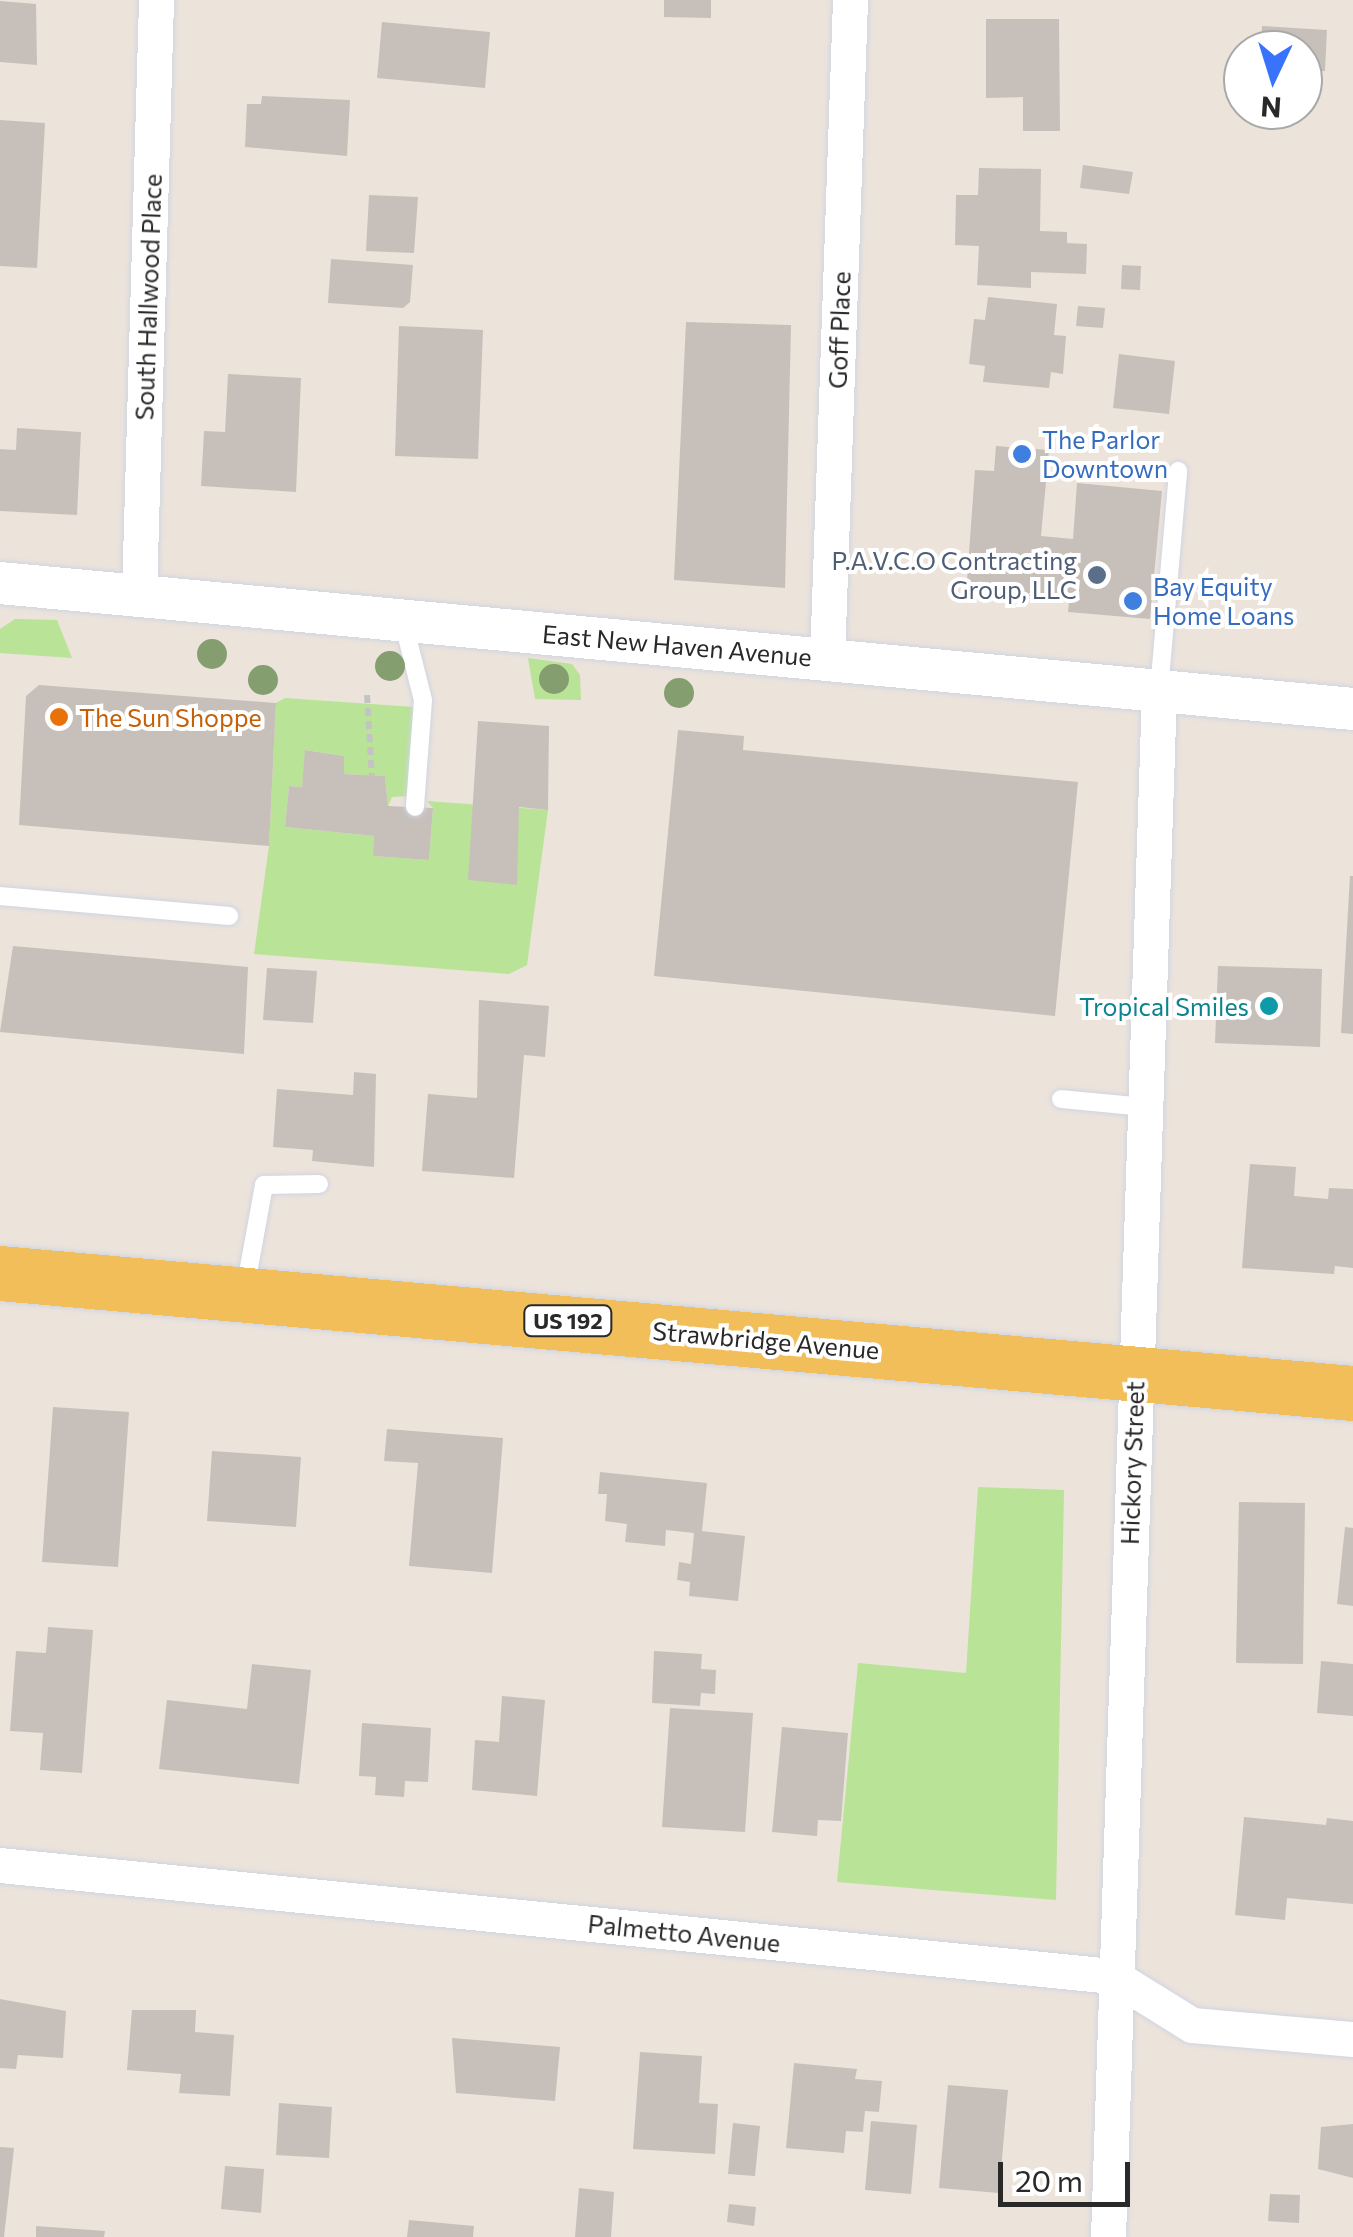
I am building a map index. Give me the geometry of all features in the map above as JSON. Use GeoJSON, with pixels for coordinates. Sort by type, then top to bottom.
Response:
{"type":"FeatureCollection","features":[{"type":"Feature","properties":{"kind":"main road","name":"Strawbridge Avenue"},"geometry":{"type":"LineString","coordinates":[[0,1273],[245,1294],[558,1312],[1135,1376],[1353,1393]]}},
{"type":"Feature","properties":{"kind":"street","name":"South Hallwood Place"},"geometry":{"type":"LineString","coordinates":[[140,594],[156,0]]}},
{"type":"Feature","properties":{"kind":"street","name":"Goff Place"},"geometry":{"type":"LineString","coordinates":[[827,659],[850,0]]}},
{"type":"Feature","properties":{"kind":"street","name":"East New Haven Avenue"},"geometry":{"type":"LineString","coordinates":[[0,583],[1353,709]]}},
{"type":"Feature","properties":{"kind":"street","name":"Hickory Street"},"geometry":{"type":"LineString","coordinates":[[1108,2237],[1112,1976],[1159,690]]}},
{"type":"Feature","properties":{"kind":"street","name":"Palmetto Avenue"},"geometry":{"type":"LineString","coordinates":[[0,1865],[1112,1976],[1192,2025],[1353,2039]]}},
{"type":"Feature","properties":{"kind":"lane"},"geometry":{"type":"LineString","coordinates":[[1159,690],[1178,471]]}},
{"type":"Feature","properties":{"kind":"lane"},"geometry":{"type":"LineString","coordinates":[[403,619],[424,700],[414,807]]}},
{"type":"Feature","properties":{"kind":"lane"},"geometry":{"type":"LineString","coordinates":[[0,896],[229,916]]}},
{"type":"Feature","properties":{"kind":"lane"},"geometry":{"type":"LineString","coordinates":[[1061,1099],[1144,1108]]}},
{"type":"Feature","properties":{"kind":"lane"},"geometry":{"type":"LineString","coordinates":[[245,1294],[264,1186],[319,1184]]}},
{"type":"Feature","properties":{"kind":"path"},"geometry":{"type":"LineString","coordinates":[[368,695],[372,776]]}},
{"type":"Feature","properties":{"kind":"green space"},"geometry":{"type":"Polygon","coordinates":[[[15,619],[57,620],[72,658],[0,653],[0,629],[15,619]]]}},
{"type":"Feature","properties":{"kind":"green space"},"geometry":{"type":"Polygon","coordinates":[[[528,658],[572,664],[580,675],[581,700],[535,699],[528,658]]]}},
{"type":"Feature","properties":{"kind":"green space"},"geometry":{"type":"Polygon","coordinates":[[[285,698],[414,707],[410,796],[392,797],[388,806],[385,776],[344,774],[344,756],[306,750],[302,787],[289,786],[285,827],[374,836],[374,856],[429,860],[433,808],[427,801],[548,810],[527,965],[509,974],[254,954],[269,846],[276,703],[285,698]]]}},
{"type":"Feature","properties":{"kind":"green space"},"geometry":{"type":"Polygon","coordinates":[[[978,1487],[1064,1490],[1056,1900],[837,1882],[858,1663],[966,1673],[978,1487]]]}},
{"type":"Feature","properties":{"kind":"building"},"geometry":{"type":"Polygon","coordinates":[[[664,0],[711,0],[711,18],[664,17],[664,0]]]}},
{"type":"Feature","properties":{"kind":"building"},"geometry":{"type":"Polygon","coordinates":[[[0,1],[36,4],[37,65],[0,62],[0,1]]]}},
{"type":"Feature","properties":{"kind":"building"},"geometry":{"type":"Polygon","coordinates":[[[986,19],[1059,19],[1060,131],[1023,131],[1023,97],[986,98],[986,19]]]}},
{"type":"Feature","properties":{"kind":"building"},"geometry":{"type":"Polygon","coordinates":[[[382,22],[490,32],[485,88],[377,78],[382,22]]]}},
{"type":"Feature","properties":{"kind":"building"},"geometry":{"type":"Polygon","coordinates":[[[1262,26],[1327,30],[1325,71],[1323,30],[1262,30],[1262,26]]]}},
{"type":"Feature","properties":{"kind":"building"},"geometry":{"type":"Polygon","coordinates":[[[262,96],[350,100],[347,156],[245,147],[247,104],[261,104],[262,96]]]}},
{"type":"Feature","properties":{"kind":"building"},"geometry":{"type":"Polygon","coordinates":[[[0,120],[45,123],[37,268],[0,266],[0,120]]]}},
{"type":"Feature","properties":{"kind":"building"},"geometry":{"type":"Polygon","coordinates":[[[1083,165],[1133,172],[1129,194],[1080,188],[1083,165]]]}},
{"type":"Feature","properties":{"kind":"building"},"geometry":{"type":"Polygon","coordinates":[[[979,168],[1041,169],[1040,231],[1067,232],[1067,243],[1087,244],[1086,274],[1031,272],[1031,288],[977,285],[979,246],[955,245],[956,195],[978,195],[979,168]]]}},
{"type":"Feature","properties":{"kind":"building"},"geometry":{"type":"Polygon","coordinates":[[[369,195],[418,197],[414,253],[366,251],[369,195]]]}},
{"type":"Feature","properties":{"kind":"building"},"geometry":{"type":"Polygon","coordinates":[[[331,259],[413,265],[410,302],[403,308],[328,303],[331,259]]]}},
{"type":"Feature","properties":{"kind":"building"},"geometry":{"type":"Polygon","coordinates":[[[1122,265],[1141,266],[1140,290],[1121,289],[1122,265]]]}},
{"type":"Feature","properties":{"kind":"building"},"geometry":{"type":"Polygon","coordinates":[[[988,297],[1057,304],[1054,335],[1066,336],[1063,374],[1051,372],[1049,388],[983,382],[985,366],[969,364],[974,319],[985,320],[988,297]]]}},
{"type":"Feature","properties":{"kind":"building"},"geometry":{"type":"Polygon","coordinates":[[[1078,306],[1105,308],[1103,328],[1076,326],[1078,306]]]}},
{"type":"Feature","properties":{"kind":"building"},"geometry":{"type":"Polygon","coordinates":[[[686,322],[791,325],[785,588],[674,580],[686,322]]]}},
{"type":"Feature","properties":{"kind":"building"},"geometry":{"type":"Polygon","coordinates":[[[399,326],[483,330],[478,459],[395,456],[399,326]]]}},
{"type":"Feature","properties":{"kind":"building"},"geometry":{"type":"Polygon","coordinates":[[[1119,354],[1175,361],[1169,414],[1113,408],[1119,354]]]}},
{"type":"Feature","properties":{"kind":"building"},"geometry":{"type":"Polygon","coordinates":[[[228,374],[301,378],[296,492],[201,486],[204,431],[225,432],[228,374]]]}},
{"type":"Feature","properties":{"kind":"building"},"geometry":{"type":"Polygon","coordinates":[[[17,428],[81,432],[77,515],[0,511],[0,449],[16,450],[17,428]]]}},
{"type":"Feature","properties":{"kind":"building"},"geometry":{"type":"Polygon","coordinates":[[[996,446],[1049,450],[1041,536],[1073,539],[1077,483],[1162,491],[1150,619],[1068,612],[1069,602],[966,594],[975,470],[994,471],[996,446]]]}},
{"type":"Feature","properties":{"kind":"building"},"geometry":{"type":"Polygon","coordinates":[[[39,685],[276,703],[269,846],[19,825],[26,696],[39,685]]]}},
{"type":"Feature","properties":{"kind":"building"},"geometry":{"type":"Polygon","coordinates":[[[478,721],[549,726],[548,810],[519,807],[517,885],[468,880],[478,721]]]}},
{"type":"Feature","properties":{"kind":"building"},"geometry":{"type":"Polygon","coordinates":[[[678,730],[744,736],[743,750],[1078,782],[1055,1016],[654,976],[678,730]]]}},
{"type":"Feature","properties":{"kind":"building"},"geometry":{"type":"Polygon","coordinates":[[[305,750],[344,756],[344,774],[385,776],[388,806],[433,808],[429,860],[373,856],[374,836],[285,827],[289,786],[302,787],[305,750]]]}},
{"type":"Feature","properties":{"kind":"building"},"geometry":{"type":"Polygon","coordinates":[[[1353,876],[1353,1034],[1341,1033],[1353,876]]]}},
{"type":"Feature","properties":{"kind":"building"},"geometry":{"type":"Polygon","coordinates":[[[13,946],[248,967],[244,1054],[0,1032],[13,946]]]}},
{"type":"Feature","properties":{"kind":"building","name":"Tropical Smiles"},"geometry":{"type":"Polygon","coordinates":[[[1218,966],[1322,969],[1320,1047],[1215,1043],[1218,966]]]}},
{"type":"Feature","properties":{"kind":"building"},"geometry":{"type":"Polygon","coordinates":[[[267,968],[317,971],[313,1023],[263,1020],[267,968]]]}},
{"type":"Feature","properties":{"kind":"building"},"geometry":{"type":"Polygon","coordinates":[[[479,1000],[549,1006],[545,1057],[524,1055],[514,1178],[422,1171],[428,1094],[477,1098],[479,1000]]]}},
{"type":"Feature","properties":{"kind":"building"},"geometry":{"type":"Polygon","coordinates":[[[354,1072],[376,1074],[374,1167],[312,1161],[313,1150],[273,1147],[277,1089],[353,1095],[354,1072]]]}},
{"type":"Feature","properties":{"kind":"building"},"geometry":{"type":"Polygon","coordinates":[[[1250,1164],[1296,1167],[1294,1196],[1328,1199],[1329,1188],[1353,1189],[1353,1268],[1335,1266],[1334,1274],[1242,1268],[1250,1164]]]}},
{"type":"Feature","properties":{"kind":"building"},"geometry":{"type":"Polygon","coordinates":[[[53,1407],[129,1412],[118,1567],[42,1562],[53,1407]]]}},
{"type":"Feature","properties":{"kind":"building"},"geometry":{"type":"Polygon","coordinates":[[[387,1429],[503,1438],[492,1573],[409,1566],[418,1463],[384,1461],[387,1429]]]}},
{"type":"Feature","properties":{"kind":"building"},"geometry":{"type":"Polygon","coordinates":[[[212,1451],[301,1457],[296,1527],[207,1521],[212,1451]]]}},
{"type":"Feature","properties":{"kind":"building"},"geometry":{"type":"Polygon","coordinates":[[[600,1472],[707,1483],[702,1531],[745,1536],[738,1601],[689,1596],[690,1582],[677,1580],[679,1562],[691,1564],[694,1533],[666,1530],[665,1546],[625,1542],[627,1524],[605,1521],[607,1494],[598,1494],[600,1472]]]}},
{"type":"Feature","properties":{"kind":"building"},"geometry":{"type":"Polygon","coordinates":[[[1239,1502],[1305,1503],[1303,1664],[1236,1663],[1239,1502]]]}},
{"type":"Feature","properties":{"kind":"building"},"geometry":{"type":"Polygon","coordinates":[[[1345,1527],[1353,1528],[1353,1606],[1337,1604],[1345,1527]]]}},
{"type":"Feature","properties":{"kind":"building"},"geometry":{"type":"Polygon","coordinates":[[[48,1627],[93,1630],[82,1773],[40,1770],[43,1733],[10,1731],[16,1651],[46,1653],[48,1627]]]}},
{"type":"Feature","properties":{"kind":"building"},"geometry":{"type":"Polygon","coordinates":[[[654,1651],[702,1654],[701,1669],[716,1670],[715,1694],[701,1693],[700,1706],[652,1703],[654,1651]]]}},
{"type":"Feature","properties":{"kind":"building"},"geometry":{"type":"Polygon","coordinates":[[[1321,1661],[1353,1664],[1353,1716],[1317,1713],[1321,1661]]]}},
{"type":"Feature","properties":{"kind":"building"},"geometry":{"type":"Polygon","coordinates":[[[252,1664],[311,1670],[299,1784],[159,1769],[167,1700],[247,1709],[252,1664]]]}},
{"type":"Feature","properties":{"kind":"building"},"geometry":{"type":"Polygon","coordinates":[[[502,1696],[545,1700],[537,1796],[472,1790],[475,1740],[499,1742],[502,1696]]]}},
{"type":"Feature","properties":{"kind":"building"},"geometry":{"type":"Polygon","coordinates":[[[670,1708],[753,1713],[745,1832],[662,1827],[670,1708]]]}},
{"type":"Feature","properties":{"kind":"building"},"geometry":{"type":"Polygon","coordinates":[[[362,1723],[431,1728],[428,1782],[405,1781],[404,1797],[375,1795],[376,1777],[359,1776],[362,1723]]]}},
{"type":"Feature","properties":{"kind":"building"},"geometry":{"type":"Polygon","coordinates":[[[782,1727],[848,1733],[841,1821],[818,1820],[817,1836],[772,1832],[782,1727]]]}},
{"type":"Feature","properties":{"kind":"building"},"geometry":{"type":"Polygon","coordinates":[[[1244,1817],[1326,1825],[1327,1818],[1353,1821],[1353,1904],[1287,1898],[1285,1920],[1235,1915],[1244,1817]]]}},
{"type":"Feature","properties":{"kind":"building"},"geometry":{"type":"Polygon","coordinates":[[[0,1999],[66,2011],[63,2058],[18,2055],[16,2069],[0,2068],[0,1999]]]}},
{"type":"Feature","properties":{"kind":"building"},"geometry":{"type":"Polygon","coordinates":[[[132,2010],[196,2010],[195,2032],[234,2035],[230,2096],[179,2093],[181,2074],[127,2070],[132,2010]]]}},
{"type":"Feature","properties":{"kind":"building"},"geometry":{"type":"Polygon","coordinates":[[[452,2038],[560,2047],[555,2101],[456,2093],[452,2038]]]}},
{"type":"Feature","properties":{"kind":"building"},"geometry":{"type":"Polygon","coordinates":[[[640,2052],[702,2056],[699,2103],[718,2104],[715,2154],[633,2149],[640,2052]]]}},
{"type":"Feature","properties":{"kind":"building"},"geometry":{"type":"Polygon","coordinates":[[[794,2063],[857,2069],[855,2079],[882,2081],[879,2112],[865,2111],[863,2132],[846,2131],[844,2153],[786,2148],[794,2063]]]}},
{"type":"Feature","properties":{"kind":"building"},"geometry":{"type":"Polygon","coordinates":[[[948,2085],[1008,2090],[999,2193],[939,2188],[948,2085]]]}},
{"type":"Feature","properties":{"kind":"building"},"geometry":{"type":"Polygon","coordinates":[[[279,2103],[332,2107],[329,2158],[276,2155],[279,2103]]]}},
{"type":"Feature","properties":{"kind":"building"},"geometry":{"type":"Polygon","coordinates":[[[871,2121],[917,2125],[911,2194],[865,2190],[871,2121]]]}},
{"type":"Feature","properties":{"kind":"building"},"geometry":{"type":"Polygon","coordinates":[[[733,2123],[760,2126],[755,2176],[728,2174],[733,2123]]]}},
{"type":"Feature","properties":{"kind":"building"},"geometry":{"type":"Polygon","coordinates":[[[1353,2124],[1353,2178],[1318,2169],[1321,2127],[1353,2124]]]}},
{"type":"Feature","properties":{"kind":"building"},"geometry":{"type":"Polygon","coordinates":[[[0,2147],[14,2148],[4,2237],[0,2237],[0,2147]]]}},
{"type":"Feature","properties":{"kind":"building"},"geometry":{"type":"Polygon","coordinates":[[[225,2166],[264,2169],[261,2213],[221,2209],[225,2166]]]}},
{"type":"Feature","properties":{"kind":"building"},"geometry":{"type":"Polygon","coordinates":[[[579,2188],[614,2192],[611,2237],[575,2237],[579,2188]]]}},
{"type":"Feature","properties":{"kind":"building"},"geometry":{"type":"Polygon","coordinates":[[[1270,2194],[1300,2195],[1299,2223],[1268,2221],[1270,2194]]]}},
{"type":"Feature","properties":{"kind":"building"},"geometry":{"type":"Polygon","coordinates":[[[729,2204],[756,2207],[754,2226],[727,2222],[729,2204]]]}},
{"type":"Feature","properties":{"kind":"building"},"geometry":{"type":"Polygon","coordinates":[[[409,2220],[474,2226],[473,2237],[407,2237],[409,2220]]]}},
{"type":"Feature","properties":{"kind":"building"},"geometry":{"type":"Polygon","coordinates":[[[36,2226],[105,2231],[104,2237],[36,2237],[36,2226]]]}},
{"type":"Feature","properties":{"kind":"place","name":"The Parlor Downtown"},"geometry":{"type":"Point","coordinates":[1022,454]}},
{"type":"Feature","properties":{"kind":"place","name":"P.A.V.C.O Contracting Group, LLC"},"geometry":{"type":"Point","coordinates":[1097,575]}},
{"type":"Feature","properties":{"kind":"place","name":"Bay Equity Home Loans"},"geometry":{"type":"Point","coordinates":[1133,601]}},
{"type":"Feature","properties":{"kind":"place","name":"The Sun Shoppe"},"geometry":{"type":"Point","coordinates":[59,717]}},
{"type":"Feature","properties":{"kind":"place","name":"Tropical Smiles"},"geometry":{"type":"Point","coordinates":[1269,1006]}}]}
